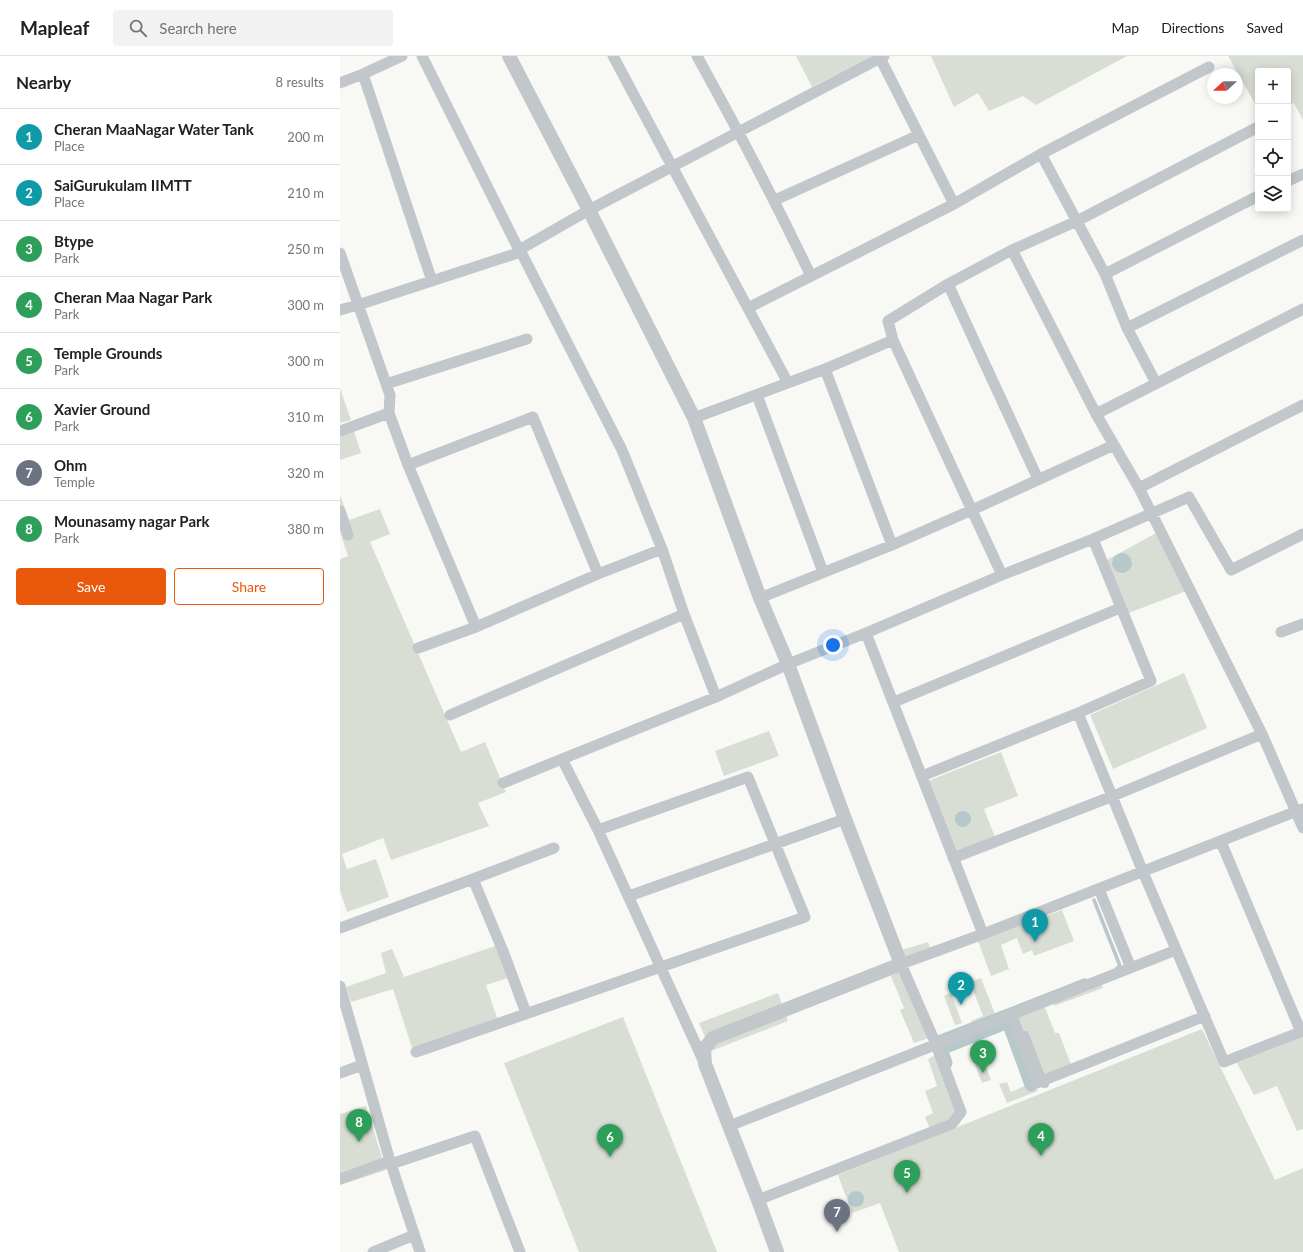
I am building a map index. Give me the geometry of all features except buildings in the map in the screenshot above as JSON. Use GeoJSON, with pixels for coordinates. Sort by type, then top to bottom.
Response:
{"type":"FeatureCollection","features":[{"type":"Feature","properties":{"kind":"street"},"geometry":{"type":"LineString","coordinates":[[340,83],[402,56]]}},
{"type":"Feature","properties":{"kind":"street"},"geometry":{"type":"LineString","coordinates":[[422,56],[622,450],[662,550],[684,614],[716,697]]}},
{"type":"Feature","properties":{"kind":"street"},"geometry":{"type":"LineString","coordinates":[[509,56],[694,418],[760,598],[899,965],[961,1112],[952,1124],[758,1200]]}},
{"type":"Feature","properties":{"kind":"street"},"geometry":{"type":"LineString","coordinates":[[613,56],[788,383]]}},
{"type":"Feature","properties":{"kind":"street"},"geometry":{"type":"LineString","coordinates":[[697,56],[739,131],[775,200],[811,276]]}},
{"type":"Feature","properties":{"kind":"street"},"geometry":{"type":"LineString","coordinates":[[340,310],[358,306],[520,251],[587,211],[882,57],[954,204]]}},
{"type":"Feature","properties":{"kind":"street"},"geometry":{"type":"LineString","coordinates":[[748,308],[954,204],[1041,154],[1209,67]]}},
{"type":"Feature","properties":{"kind":"street"},"geometry":{"type":"LineString","coordinates":[[363,74],[432,281]]}},
{"type":"Feature","properties":{"kind":"street"},"geometry":{"type":"LineString","coordinates":[[1002,575],[893,340],[888,322],[948,284],[1012,250],[1077,221],[1255,129]]}},
{"type":"Feature","properties":{"kind":"street"},"geometry":{"type":"LineString","coordinates":[[775,200],[919,135]]}},
{"type":"Feature","properties":{"kind":"street"},"geometry":{"type":"LineString","coordinates":[[1041,154],[1105,274],[1127,328],[1156,383]]}},
{"type":"Feature","properties":{"kind":"street"},"geometry":{"type":"LineString","coordinates":[[1291,180],[1303,174]]}},
{"type":"Feature","properties":{"kind":"street"},"geometry":{"type":"LineString","coordinates":[[1105,274],[1255,198]]}},
{"type":"Feature","properties":{"kind":"street"},"geometry":{"type":"LineString","coordinates":[[587,211],[688,422],[786,665]]}},
{"type":"Feature","properties":{"kind":"street"},"geometry":{"type":"LineString","coordinates":[[1127,328],[1303,240]]}},
{"type":"Feature","properties":{"kind":"street"},"geometry":{"type":"LineString","coordinates":[[1012,250],[1096,414],[1139,488],[1300,810],[1303,828]]}},
{"type":"Feature","properties":{"kind":"street"},"geometry":{"type":"LineString","coordinates":[[340,253],[390,395],[389,414],[408,465],[476,627]]}},
{"type":"Feature","properties":{"kind":"street"},"geometry":{"type":"LineString","coordinates":[[948,284],[1038,479]]}},
{"type":"Feature","properties":{"kind":"street"},"geometry":{"type":"LineString","coordinates":[[1096,414],[1303,309]]}},
{"type":"Feature","properties":{"kind":"street"},"geometry":{"type":"LineString","coordinates":[[386,384],[527,338]]}},
{"type":"Feature","properties":{"kind":"street"},"geometry":{"type":"LineString","coordinates":[[694,418],[825,369],[893,340]]}},
{"type":"Feature","properties":{"kind":"street"},"geometry":{"type":"LineString","coordinates":[[825,369],[892,545]]}},
{"type":"Feature","properties":{"kind":"street"},"geometry":{"type":"LineString","coordinates":[[757,395],[824,572]]}},
{"type":"Feature","properties":{"kind":"street"},"geometry":{"type":"LineString","coordinates":[[1139,488],[1303,404]]}},
{"type":"Feature","properties":{"kind":"street"},"geometry":{"type":"LineString","coordinates":[[340,431],[389,414]]}},
{"type":"Feature","properties":{"kind":"street"},"geometry":{"type":"LineString","coordinates":[[408,465],[533,417],[598,574]]}},
{"type":"Feature","properties":{"kind":"street"},"geometry":{"type":"LineString","coordinates":[[760,598],[892,545],[1114,445]]}},
{"type":"Feature","properties":{"kind":"street"},"geometry":{"type":"LineString","coordinates":[[502,783],[716,697],[786,665],[866,633],[1002,575],[1093,539],[1189,497],[1231,570],[1303,534]]}},
{"type":"Feature","properties":{"kind":"street"},"geometry":{"type":"LineString","coordinates":[[340,511],[348,535]]}},
{"type":"Feature","properties":{"kind":"street"},"geometry":{"type":"LineString","coordinates":[[922,776],[1078,713],[1151,681],[1093,539]]}},
{"type":"Feature","properties":{"kind":"street"},"geometry":{"type":"LineString","coordinates":[[418,648],[476,627],[598,574],[662,550]]}},
{"type":"Feature","properties":{"kind":"street"},"geometry":{"type":"LineString","coordinates":[[894,702],[1120,608]]}},
{"type":"Feature","properties":{"kind":"street"},"geometry":{"type":"LineString","coordinates":[[450,715],[684,614]]}},
{"type":"Feature","properties":{"kind":"street"},"geometry":{"type":"LineString","coordinates":[[1281,632],[1303,624]]}},
{"type":"Feature","properties":{"kind":"street"},"geometry":{"type":"LineString","coordinates":[[866,633],[983,934]]}},
{"type":"Feature","properties":{"kind":"street"},"geometry":{"type":"LineString","coordinates":[[1078,713],[1143,872],[1224,1062],[1302,1032],[1221,842]]}},
{"type":"Feature","properties":{"kind":"street"},"geometry":{"type":"LineString","coordinates":[[953,858],[1113,796],[1262,734]]}},
{"type":"Feature","properties":{"kind":"street"},"geometry":{"type":"LineString","coordinates":[[562,759],[629,896],[705,1064],[777,1252]]}},
{"type":"Feature","properties":{"kind":"street"},"geometry":{"type":"LineString","coordinates":[[416,1052],[805,917],[748,777],[598,830]]}},
{"type":"Feature","properties":{"kind":"street"},"geometry":{"type":"LineString","coordinates":[[705,1064],[704,1049],[713,1038],[1221,842],[1300,810]]}},
{"type":"Feature","properties":{"kind":"street"},"geometry":{"type":"LineString","coordinates":[[629,896],[844,820]]}},
{"type":"Feature","properties":{"kind":"street"},"geometry":{"type":"LineString","coordinates":[[340,928],[554,848]]}},
{"type":"Feature","properties":{"kind":"street"},"geometry":{"type":"LineString","coordinates":[[473,879],[503,951],[526,1014]]}},
{"type":"Feature","properties":{"kind":"street"},"geometry":{"type":"LineString","coordinates":[[1099,889],[1131,968]]}},
{"type":"Feature","properties":{"kind":"street"},"geometry":{"type":"LineString","coordinates":[[729,1126],[1176,950]]}},
{"type":"Feature","properties":{"kind":"street"},"geometry":{"type":"LineString","coordinates":[[340,986],[391,1163],[420,1252]]}},
{"type":"Feature","properties":{"kind":"street"},"geometry":{"type":"LineString","coordinates":[[1014,1015],[1037,1083],[1206,1018]]}},
{"type":"Feature","properties":{"kind":"street"},"geometry":{"type":"LineString","coordinates":[[340,1073],[362,1065]]}},
{"type":"Feature","properties":{"kind":"street"},"geometry":{"type":"LineString","coordinates":[[340,1179],[475,1136],[520,1252]]}},
{"type":"Feature","properties":{"kind":"street"},"geometry":{"type":"LineString","coordinates":[[373,1252],[414,1234]]}},
{"type":"Feature","properties":{"kind":"shaded area"},"geometry":{"type":"Polygon","coordinates":[[[796,56],[872,56],[812,87],[796,56]]]}},
{"type":"Feature","properties":{"kind":"shaded area"},"geometry":{"type":"Polygon","coordinates":[[[931,56],[1127,56],[1036,105],[1023,96],[989,111],[978,93],[954,107],[931,56]]]}},
{"type":"Feature","properties":{"kind":"shaded area"},"geometry":{"type":"Polygon","coordinates":[[[1228,56],[1303,56],[1303,120],[1294,103],[1291,104],[1291,68],[1255,68],[1255,104],[1243,82],[1243,68],[1235,68],[1228,56]]]}},
{"type":"Feature","properties":{"kind":"shaded area"},"geometry":{"type":"Polygon","coordinates":[[[340,388],[351,420],[340,423],[340,388]]]}},
{"type":"Feature","properties":{"kind":"shaded area"},"geometry":{"type":"Polygon","coordinates":[[[354,431],[361,453],[340,460],[340,435],[354,431]]]}},
{"type":"Feature","properties":{"kind":"shaded area"},"geometry":{"type":"Polygon","coordinates":[[[340,495],[349,520],[380,509],[390,534],[370,542],[461,752],[485,742],[506,792],[478,803],[489,826],[391,860],[383,838],[342,854],[347,869],[376,859],[389,897],[347,912],[340,891],[340,559],[348,556],[340,532],[340,495]]]}},
{"type":"Feature","properties":{"kind":"shaded area"},"geometry":{"type":"Polygon","coordinates":[[[1158,532],[1189,590],[1126,614],[1105,561],[1158,532]]]}},
{"type":"Feature","properties":{"kind":"shaded area"},"geometry":{"type":"Polygon","coordinates":[[[1122,553],[1129,556],[1132,563],[1129,570],[1122,573],[1115,570],[1112,563],[1115,556],[1122,553]]]}},
{"type":"Feature","properties":{"kind":"shaded area"},"geometry":{"type":"Polygon","coordinates":[[[1184,673],[1207,728],[1113,769],[1090,715],[1184,673]]]}},
{"type":"Feature","properties":{"kind":"shaded area"},"geometry":{"type":"Polygon","coordinates":[[[769,731],[779,756],[724,776],[715,751],[769,731]]]}},
{"type":"Feature","properties":{"kind":"shaded area"},"geometry":{"type":"Polygon","coordinates":[[[1001,752],[1018,796],[984,809],[995,837],[956,853],[928,781],[1001,752]]]}},
{"type":"Feature","properties":{"kind":"shaded area"},"geometry":{"type":"Polygon","coordinates":[[[963,811],[969,813],[971,819],[969,825],[963,827],[957,825],[955,819],[957,813],[963,811]]]}},
{"type":"Feature","properties":{"kind":"shaded area"},"geometry":{"type":"Polygon","coordinates":[[[1062,910],[1074,941],[1034,956],[1032,950],[1023,954],[1017,938],[1001,945],[1009,969],[991,976],[978,941],[1034,915],[1036,920],[1062,910]]]}},
{"type":"Feature","properties":{"kind":"shaded area"},"geometry":{"type":"Polygon","coordinates":[[[928,942],[931,950],[906,960],[902,950],[928,942]]]}},
{"type":"Feature","properties":{"kind":"shaded area"},"geometry":{"type":"Polygon","coordinates":[[[498,945],[508,978],[486,985],[498,1021],[413,1051],[393,989],[351,1002],[346,987],[386,973],[381,953],[392,949],[404,977],[498,945]]]}},
{"type":"Feature","properties":{"kind":"shaded area"},"geometry":{"type":"Polygon","coordinates":[[[901,971],[929,1038],[914,1043],[900,1010],[904,1008],[891,976],[901,971]]]}},
{"type":"Feature","properties":{"kind":"shaded area"},"geometry":{"type":"Polygon","coordinates":[[[981,978],[997,1019],[974,1028],[971,1021],[983,1016],[970,982],[981,978]]]}},
{"type":"Feature","properties":{"kind":"shaded area"},"geometry":{"type":"Polygon","coordinates":[[[1101,983],[1103,988],[1054,1006],[1053,1002],[1101,983]]]}},
{"type":"Feature","properties":{"kind":"shaded area"},"geometry":{"type":"Polygon","coordinates":[[[778,993],[788,1021],[711,1051],[699,1023],[778,993]]]}},
{"type":"Feature","properties":{"kind":"shaded area"},"geometry":{"type":"Polygon","coordinates":[[[951,993],[962,1023],[955,1025],[944,996],[951,993]]]}},
{"type":"Feature","properties":{"kind":"shaded area"},"geometry":{"type":"Polygon","coordinates":[[[1044,1005],[1055,1033],[1059,1033],[1072,1067],[1040,1079],[1015,1016],[1044,1005]]]}},
{"type":"Feature","properties":{"kind":"shaded area"},"geometry":{"type":"Polygon","coordinates":[[[623,1017],[717,1252],[579,1252],[504,1063],[623,1017]]]}},
{"type":"Feature","properties":{"kind":"shaded area"},"geometry":{"type":"Polygon","coordinates":[[[1202,1029],[1275,1180],[1303,1168],[1303,1252],[899,1252],[880,1203],[852,1213],[838,1175],[1202,1029]]]}},
{"type":"Feature","properties":{"kind":"shaded area"},"geometry":{"type":"Polygon","coordinates":[[[1303,1037],[1303,1129],[1297,1131],[1277,1086],[1254,1095],[1237,1063],[1303,1037]]]}},
{"type":"Feature","properties":{"kind":"shaded area"},"geometry":{"type":"Polygon","coordinates":[[[936,1055],[958,1111],[950,1122],[930,1129],[925,1117],[933,1113],[925,1091],[937,1086],[928,1059],[936,1055]]]}},
{"type":"Feature","properties":{"kind":"shaded area"},"geometry":{"type":"Polygon","coordinates":[[[984,1062],[991,1080],[982,1083],[975,1065],[984,1062]]]}},
{"type":"Feature","properties":{"kind":"shaded area"},"geometry":{"type":"Polygon","coordinates":[[[1029,1070],[1038,1091],[1007,1103],[999,1084],[1007,1082],[1011,1092],[1025,1086],[1021,1073],[1029,1070]]]}},
{"type":"Feature","properties":{"kind":"shaded area"},"geometry":{"type":"Polygon","coordinates":[[[366,1106],[386,1170],[340,1185],[340,1114],[366,1106]]]}},
{"type":"Feature","properties":{"kind":"shaded area"},"geometry":{"type":"Polygon","coordinates":[[[856,1191],[863,1196],[864,1199],[859,1206],[856,1207],[849,1202],[848,1199],[853,1192],[856,1191]]]}},
{"type":"Feature","properties":{"kind":"waterway"},"geometry":{"type":"LineString","coordinates":[[1094,900],[1120,966],[1117,968]]}},
{"type":"Feature","properties":{"kind":"waterway"},"geometry":{"type":"LineString","coordinates":[[936,1038],[1085,980]]}},
{"type":"Feature","properties":{"kind":"waterway"},"geometry":{"type":"LineString","coordinates":[[946,1063],[941,1049],[1008,1022],[1031,1085]]}},
{"type":"Feature","properties":{"kind":"place","name":"Cheran MaaNagar Water Tank"},"geometry":{"type":"Point","coordinates":[1035,942]}},
{"type":"Feature","properties":{"kind":"place","name":"SaiGurukulam IIMTT"},"geometry":{"type":"Point","coordinates":[961,1005]}},
{"type":"Feature","properties":{"kind":"place","name":"Btype"},"geometry":{"type":"Point","coordinates":[983,1073]}},
{"type":"Feature","properties":{"kind":"place","name":"Mounasamy nagar Park"},"geometry":{"type":"Point","coordinates":[359,1142]}},
{"type":"Feature","properties":{"kind":"place","name":"Cheran Maa Nagar Park"},"geometry":{"type":"Point","coordinates":[1041,1156]}},
{"type":"Feature","properties":{"kind":"place","name":"Xavier Ground"},"geometry":{"type":"Point","coordinates":[610,1157]}},
{"type":"Feature","properties":{"kind":"place","name":"Temple Grounds"},"geometry":{"type":"Point","coordinates":[907,1193]}},
{"type":"Feature","properties":{"kind":"place","name":"Ohm"},"geometry":{"type":"Point","coordinates":[837,1232]}}]}
